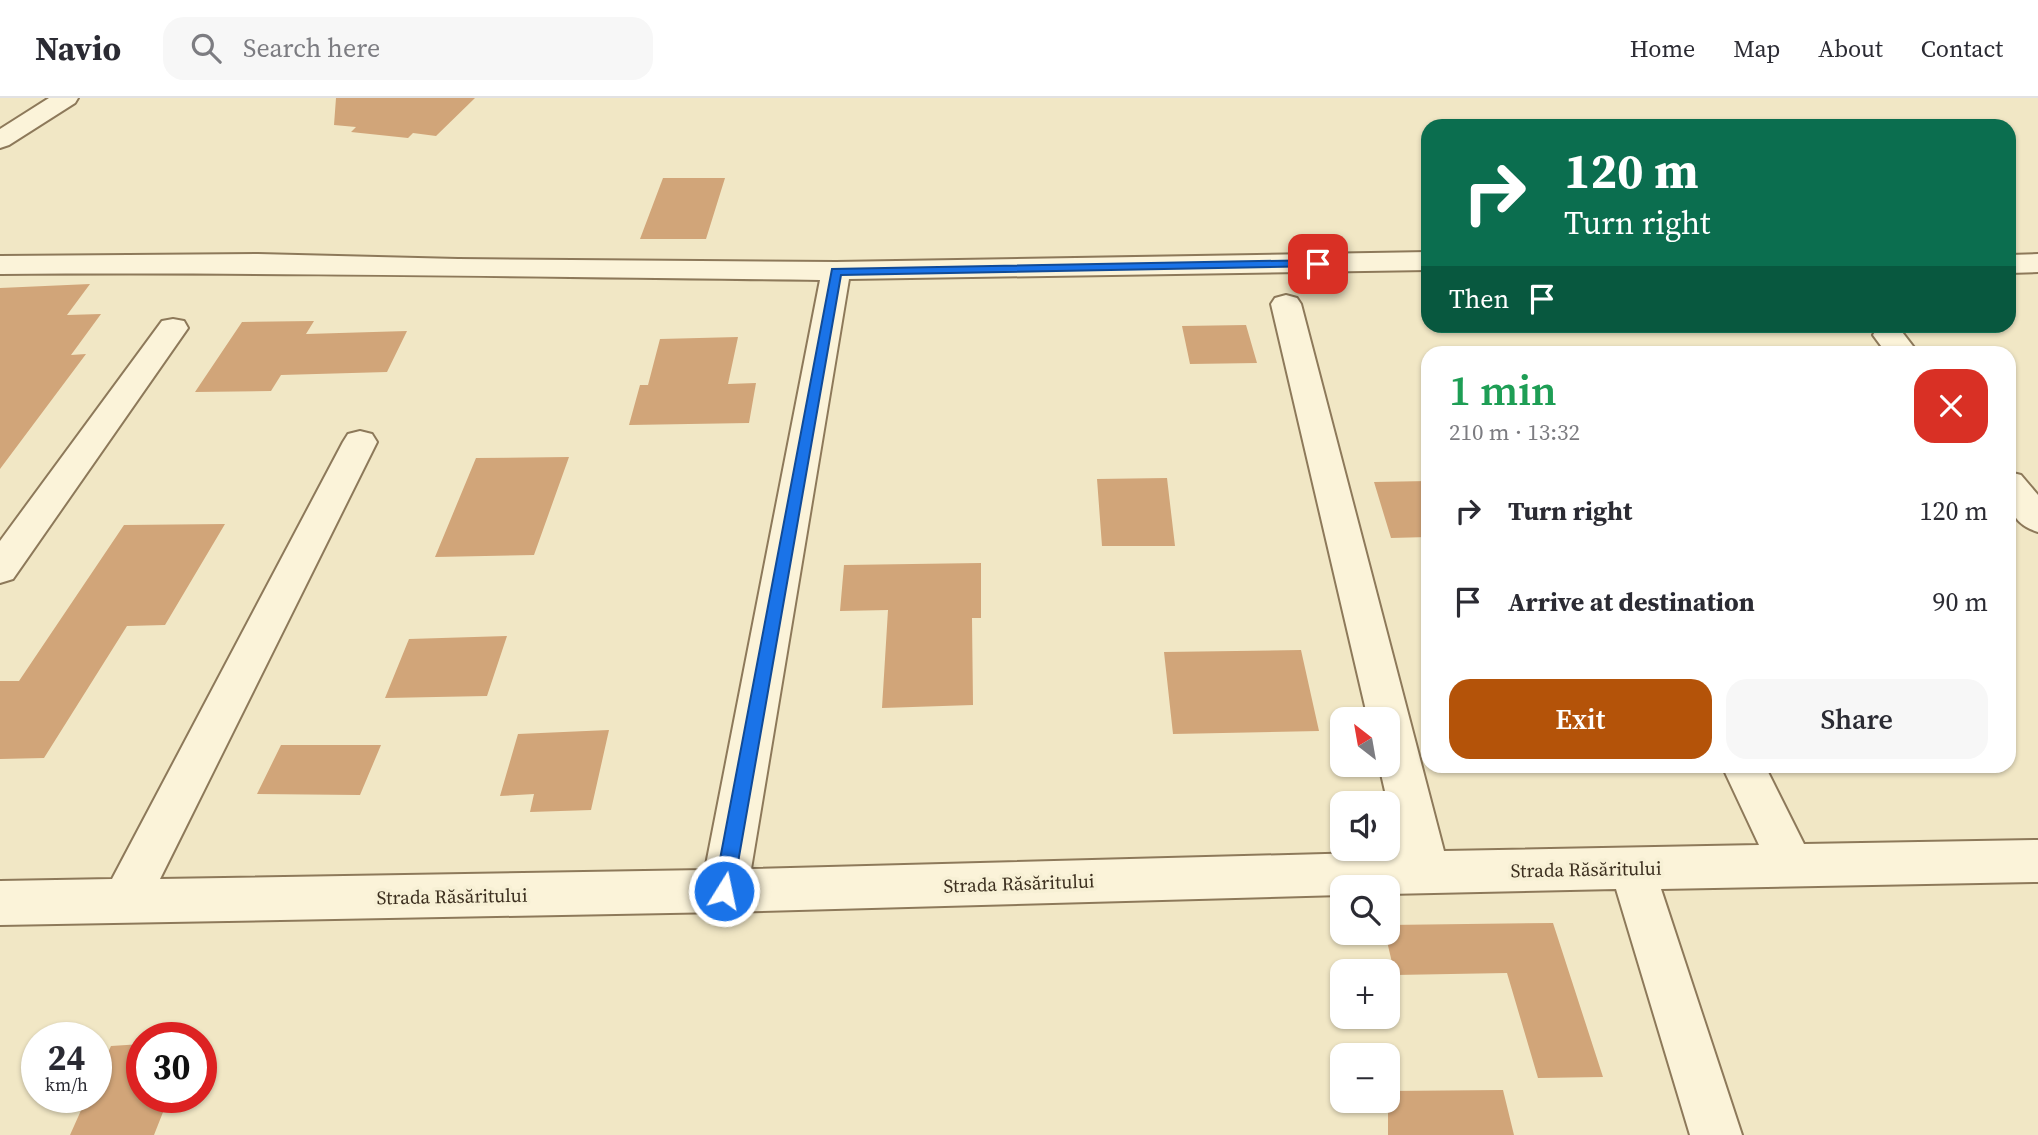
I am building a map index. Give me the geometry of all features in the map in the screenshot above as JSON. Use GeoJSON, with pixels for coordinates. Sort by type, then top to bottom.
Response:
{"type":"FeatureCollection","features":[{"type":"Feature","properties":{"kind":"street"},"geometry":{"type":"LineString","coordinates":[[0,140],[66,98]]}},
{"type":"Feature","properties":{"kind":"street"},"geometry":{"type":"LineString","coordinates":[[0,265],[258,263],[458,268],[836,271],[1421,261]]}},
{"type":"Feature","properties":{"kind":"street"},"geometry":{"type":"LineString","coordinates":[[2016,264],[2038,263]]}},
{"type":"Feature","properties":{"kind":"street"},"geometry":{"type":"LineString","coordinates":[[724,891],[836,271]]}},
{"type":"Feature","properties":{"kind":"street"},"geometry":{"type":"LineString","coordinates":[[1286,304],[1427,872]]}},
{"type":"Feature","properties":{"kind":"street"},"geometry":{"type":"LineString","coordinates":[[0,569],[173,328]]}},
{"type":"Feature","properties":{"kind":"street"},"geometry":{"type":"LineString","coordinates":[[125,901],[360,442]]}},
{"type":"Feature","properties":{"kind":"street"},"geometry":{"type":"LineString","coordinates":[[2016,493],[2038,520]]}},
{"type":"Feature","properties":{"kind":"street"},"geometry":{"type":"LineString","coordinates":[[1746,773],[1791,866]]}},
{"type":"Feature","properties":{"kind":"street","name":"Strada Răsăritului"},"geometry":{"type":"LineString","coordinates":[[0,904],[724,891],[1427,872],[2038,861]]}},
{"type":"Feature","properties":{"kind":"street"},"geometry":{"type":"LineString","coordinates":[[1632,868],[1716,1135]]}},
{"type":"Feature","properties":{"kind":"building"},"geometry":{"type":"Polygon","coordinates":[[[336,98],[475,98],[436,136],[413,133],[408,138],[351,132],[356,127],[334,125],[336,98]]]}},
{"type":"Feature","properties":{"kind":"building"},"geometry":{"type":"Polygon","coordinates":[[[663,178],[725,178],[706,239],[640,239],[663,178]]]}},
{"type":"Feature","properties":{"kind":"building"},"geometry":{"type":"Polygon","coordinates":[[[90,284],[67,315],[101,314],[71,355],[86,354],[0,469],[0,288],[90,284]]]}},
{"type":"Feature","properties":{"kind":"building"},"geometry":{"type":"Polygon","coordinates":[[[314,321],[306,334],[407,331],[387,372],[281,375],[271,391],[195,392],[242,322],[314,321]]]}},
{"type":"Feature","properties":{"kind":"building"},"geometry":{"type":"Polygon","coordinates":[[[1246,325],[1257,363],[1190,364],[1182,326],[1246,325]]]}},
{"type":"Feature","properties":{"kind":"building"},"geometry":{"type":"Polygon","coordinates":[[[738,337],[728,384],[756,383],[749,423],[629,425],[640,385],[648,385],[660,339],[738,337]]]}},
{"type":"Feature","properties":{"kind":"building"},"geometry":{"type":"Polygon","coordinates":[[[569,457],[534,555],[435,557],[476,458],[569,457]]]}},
{"type":"Feature","properties":{"kind":"building"},"geometry":{"type":"Polygon","coordinates":[[[1167,478],[1175,546],[1102,546],[1097,479],[1167,478]]]}},
{"type":"Feature","properties":{"kind":"building"},"geometry":{"type":"Polygon","coordinates":[[[1421,481],[1421,537],[1391,538],[1374,482],[1421,481]]]}},
{"type":"Feature","properties":{"kind":"building"},"geometry":{"type":"Polygon","coordinates":[[[225,524],[165,625],[127,626],[44,758],[0,759],[0,681],[19,681],[124,525],[225,524]]]}},
{"type":"Feature","properties":{"kind":"building"},"geometry":{"type":"Polygon","coordinates":[[[981,563],[981,618],[972,618],[973,705],[882,708],[888,610],[840,611],[844,565],[981,563]]]}},
{"type":"Feature","properties":{"kind":"building"},"geometry":{"type":"Polygon","coordinates":[[[507,636],[487,696],[385,698],[409,639],[507,636]]]}},
{"type":"Feature","properties":{"kind":"building"},"geometry":{"type":"Polygon","coordinates":[[[1301,650],[1319,731],[1173,734],[1164,652],[1301,650]]]}},
{"type":"Feature","properties":{"kind":"building"},"geometry":{"type":"Polygon","coordinates":[[[609,730],[591,810],[530,812],[534,794],[500,796],[518,734],[609,730]]]}},
{"type":"Feature","properties":{"kind":"building"},"geometry":{"type":"Polygon","coordinates":[[[281,745],[381,745],[360,795],[257,794],[281,745]]]}},
{"type":"Feature","properties":{"kind":"building"},"geometry":{"type":"Polygon","coordinates":[[[1553,923],[1603,1077],[1538,1078],[1507,973],[1400,975],[1400,959],[1391,959],[1388,945],[1400,945],[1400,925],[1553,923]]]}},
{"type":"Feature","properties":{"kind":"building"},"geometry":{"type":"Polygon","coordinates":[[[126,1045],[126,1113],[163,1113],[154,1135],[70,1135],[80,1113],[112,1113],[112,1046],[126,1045]]]}},
{"type":"Feature","properties":{"kind":"building"},"geometry":{"type":"Polygon","coordinates":[[[1503,1090],[1514,1135],[1388,1135],[1388,1113],[1400,1113],[1400,1091],[1503,1090]]]}},
{"type":"Feature","properties":{"kind":"route"},"geometry":{"type":"LineString","coordinates":[[724,891],[836,271],[1318,264]]}}]}
